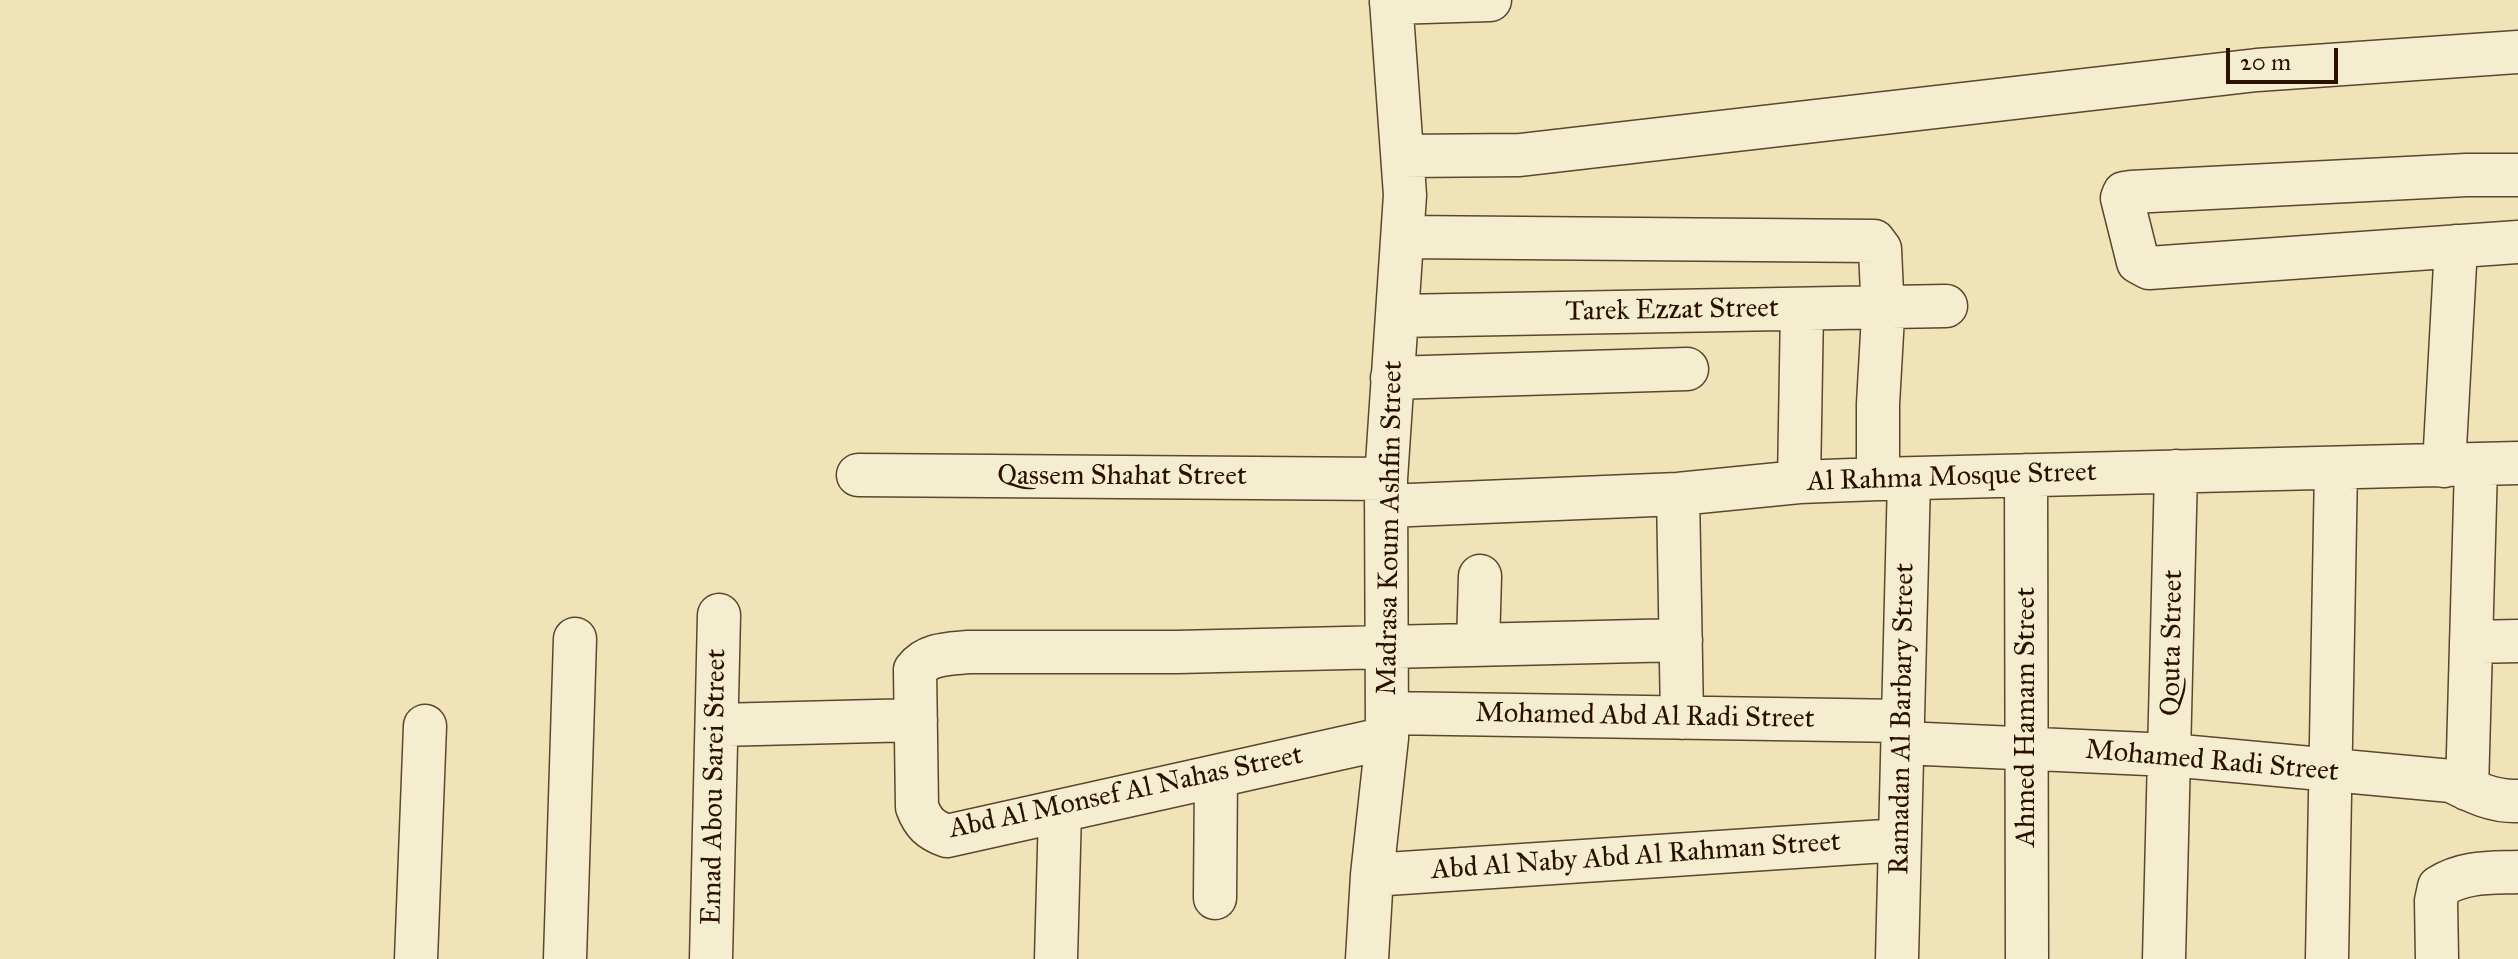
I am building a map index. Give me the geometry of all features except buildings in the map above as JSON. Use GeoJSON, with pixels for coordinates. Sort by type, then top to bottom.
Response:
{"type":"FeatureCollection","features":[{"type":"Feature","properties":{"kind":"street"},"geometry":{"type":"LineString","coordinates":[[1391,1],[1490,0]]}},
{"type":"Feature","properties":{"kind":"street","name":"Madrasa Koum Ashfin Street"},"geometry":{"type":"LineString","coordinates":[[1367,959],[1387,726],[1386,492],[1403,237],[1404,156],[1391,1]]}},
{"type":"Feature","properties":{"kind":"street"},"geometry":{"type":"LineString","coordinates":[[1404,156],[1520,155],[2257,70],[2518,52]]}},
{"type":"Feature","properties":{"kind":"street"},"geometry":{"type":"LineString","coordinates":[[2518,175],[2131,192],[2124,193],[2122,198],[2138,262],[2149,268],[2518,242]]}},
{"type":"Feature","properties":{"kind":"street","name":"Ramadan Al Barbary Street"},"geometry":{"type":"LineString","coordinates":[[1403,237],[1865,240],[1874,241],[1880,249],[1894,479],[1903,732],[1897,959]]}},
{"type":"Feature","properties":{"kind":"street"},"geometry":{"type":"LineString","coordinates":[[2456,246],[2460,466],[2471,642],[2467,789]]}},
{"type":"Feature","properties":{"kind":"street","name":"Tarek Ezzat Street"},"geometry":{"type":"LineString","coordinates":[[1397,316],[1946,306]]}},
{"type":"Feature","properties":{"kind":"street"},"geometry":{"type":"LineString","coordinates":[[1799,482],[1802,309]]}},
{"type":"Feature","properties":{"kind":"street"},"geometry":{"type":"LineString","coordinates":[[1392,378],[1687,369]]}},
{"type":"Feature","properties":{"kind":"street","name":"Al Rahma Mosque Street"},"geometry":{"type":"LineString","coordinates":[[1386,492],[1678,494],[1799,482],[2518,463]]}},
{"type":"Feature","properties":{"kind":"street"},"geometry":{"type":"LineString","coordinates":[[2327,959],[2336,468]]}},
{"type":"Feature","properties":{"kind":"street","name":"Qouta Street"},"geometry":{"type":"LineString","coordinates":[[2164,959],[2176,471]]}},
{"type":"Feature","properties":{"kind":"street","name":"Qassem Shahat Street"},"geometry":{"type":"LineString","coordinates":[[858,475],[1386,492]]}},
{"type":"Feature","properties":{"kind":"street","name":"Ahmed Hamam Street"},"geometry":{"type":"LineString","coordinates":[[2026,475],[2027,959]]}},
{"type":"Feature","properties":{"kind":"street"},"geometry":{"type":"LineString","coordinates":[[1678,494],[1682,718]]}},
{"type":"Feature","properties":{"kind":"street"},"geometry":{"type":"LineString","coordinates":[[1478,645],[1480,576]]}},
{"type":"Feature","properties":{"kind":"street","name":"Emad Abou Sarei Street"},"geometry":{"type":"LineString","coordinates":[[711,959],[719,615]]}},
{"type":"Feature","properties":{"kind":"street"},"geometry":{"type":"LineString","coordinates":[[565,959],[575,639]]}},
{"type":"Feature","properties":{"kind":"street"},"geometry":{"type":"LineString","coordinates":[[1387,647],[1681,640]]}},
{"type":"Feature","properties":{"kind":"street"},"geometry":{"type":"LineString","coordinates":[[2471,642],[2518,641]]}},
{"type":"Feature","properties":{"kind":"street","name":"Abd Al Monsef Al Nahas Street"},"geometry":{"type":"LineString","coordinates":[[1387,647],[1177,652],[969,652],[936,655],[922,661],[915,670],[917,807],[922,820],[933,831],[947,836],[1216,776],[1387,726]]}},
{"type":"Feature","properties":{"kind":"street","name":"Mohamed Abd Al Radi Street"},"geometry":{"type":"LineString","coordinates":[[1387,726],[1682,718],[1903,732]]}},
{"type":"Feature","properties":{"kind":"street"},"geometry":{"type":"LineString","coordinates":[[718,725],[916,720]]}},
{"type":"Feature","properties":{"kind":"street"},"geometry":{"type":"LineString","coordinates":[[416,959],[425,726]]}},
{"type":"Feature","properties":{"kind":"street","name":"Mohamed Radi Street"},"geometry":{"type":"LineString","coordinates":[[1903,732],[2027,749],[2170,755],[2451,781],[2506,801],[2518,801]]}},
{"type":"Feature","properties":{"kind":"street"},"geometry":{"type":"LineString","coordinates":[[1215,898],[1216,776]]}},
{"type":"Feature","properties":{"kind":"street"},"geometry":{"type":"LineString","coordinates":[[1056,959],[1060,811]]}},
{"type":"Feature","properties":{"kind":"street","name":"Abd Al Naby Abd Al Rahman Street"},"geometry":{"type":"LineString","coordinates":[[1372,875],[1900,840]]}},
{"type":"Feature","properties":{"kind":"street"},"geometry":{"type":"LineString","coordinates":[[2437,959],[2436,901],[2439,887],[2452,878],[2469,874],[2518,872]]}}]}
